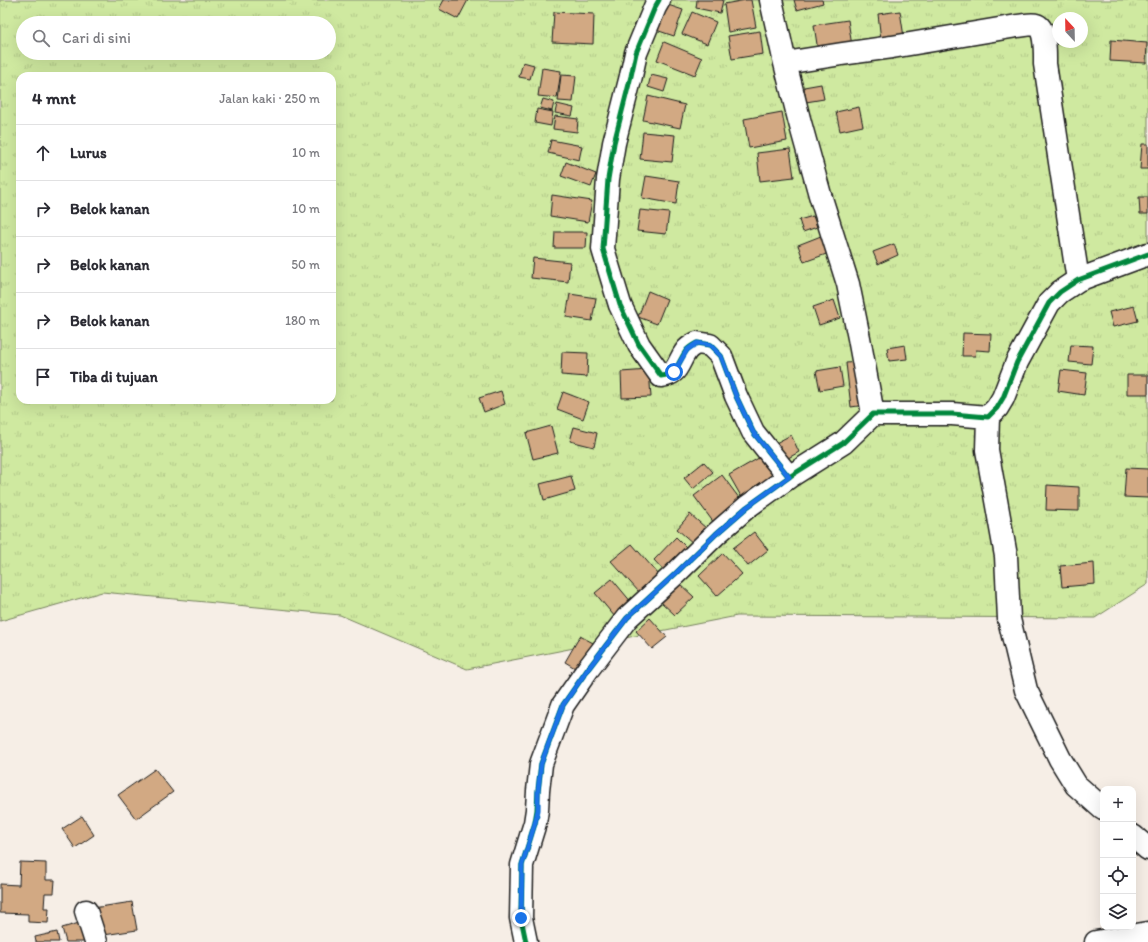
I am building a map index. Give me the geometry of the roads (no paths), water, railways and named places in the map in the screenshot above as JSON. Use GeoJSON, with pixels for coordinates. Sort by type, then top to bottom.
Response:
{"type":"FeatureCollection","features":[{"type":"Feature","properties":{"kind":"street"},"geometry":{"type":"LineString","coordinates":[[659,0],[647,24],[636,53],[614,143],[608,179],[604,250],[620,305],[639,346],[661,376],[674,372],[687,350],[697,343],[710,345],[721,356],[736,396],[753,432],[789,477]]}},
{"type":"Feature","properties":{"kind":"street"},"geometry":{"type":"LineString","coordinates":[[771,0],[785,63],[818,188],[848,284],[860,338],[873,414]]}},
{"type":"Feature","properties":{"kind":"street"},"geometry":{"type":"LineString","coordinates":[[785,63],[892,48],[1017,26],[1038,25],[1043,32],[1045,64],[1078,280]]}},
{"type":"Feature","properties":{"kind":"street"},"geometry":{"type":"LineString","coordinates":[[1100,806],[1076,785],[1060,759],[1026,690],[1009,618],[1006,556],[987,450],[988,417],[997,408],[1003,398],[1017,362],[1049,302],[1060,292],[1078,280],[1148,254]]}},
{"type":"Feature","properties":{"kind":"street"},"geometry":{"type":"LineString","coordinates":[[526,942],[521,918],[522,865],[538,810],[538,791],[541,764],[563,705],[627,618],[716,534],[747,507],[789,477],[843,443],[873,414],[952,414],[988,417]]}},
{"type":"Feature","properties":{"kind":"street"},"geometry":{"type":"LineString","coordinates":[[1136,839],[1148,849]]}},
{"type":"Feature","properties":{"kind":"street"},"geometry":{"type":"LineString","coordinates":[[86,911],[96,942]]}},
{"type":"Feature","properties":{"kind":"street"},"geometry":{"type":"LineString","coordinates":[[1096,942],[1148,933]]}}]}
